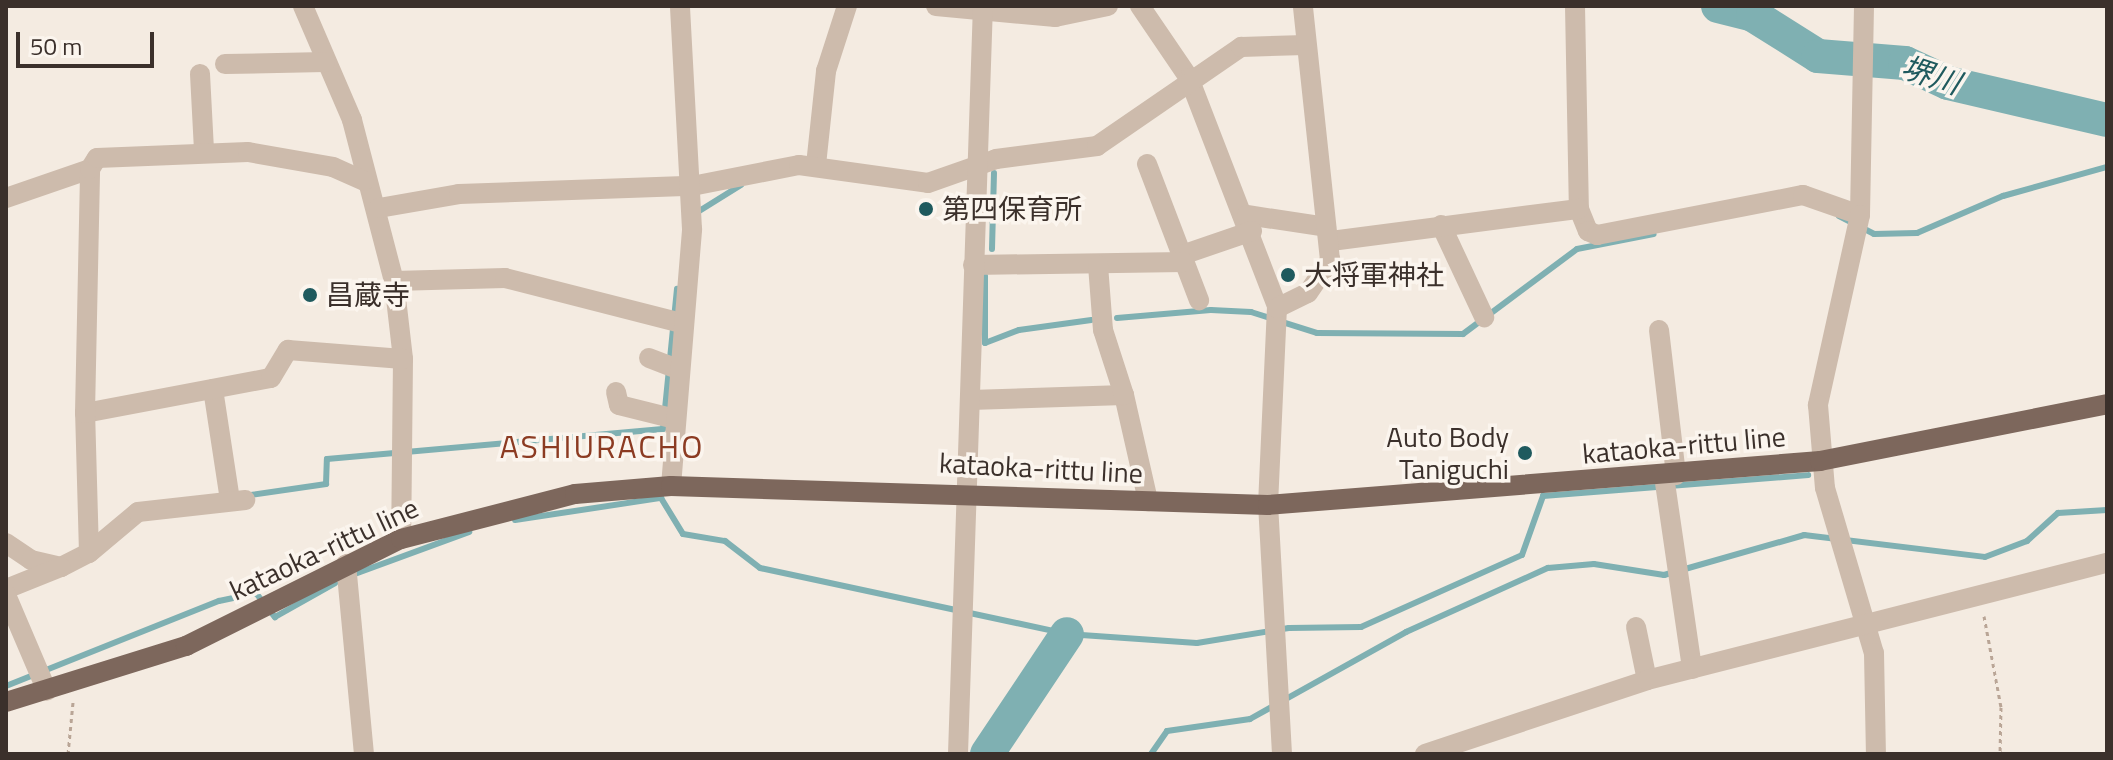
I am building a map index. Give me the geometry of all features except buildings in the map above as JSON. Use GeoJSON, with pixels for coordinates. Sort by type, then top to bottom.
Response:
{"type":"FeatureCollection","features":[{"type":"Feature","properties":{"kind":"main road","name":"kataoka-rittu line"},"geometry":{"type":"LineString","coordinates":[[6,702],[73,684],[186,646],[401,539],[513,505],[671,486],[1268,505],[1820,461],[2107,404]]}},
{"type":"Feature","properties":{"kind":"street"},"geometry":{"type":"LineString","coordinates":[[303,6],[352,120],[364,181],[379,208],[394,281],[403,359],[401,539]]}},
{"type":"Feature","properties":{"kind":"street"},"geometry":{"type":"LineString","coordinates":[[671,486],[665,364],[692,229],[680,6]]}},
{"type":"Feature","properties":{"kind":"street"},"geometry":{"type":"LineString","coordinates":[[817,159],[826,71],[847,6]]}},
{"type":"Feature","properties":{"kind":"street"},"geometry":{"type":"LineString","coordinates":[[936,6],[1053,12],[1108,6]]}},
{"type":"Feature","properties":{"kind":"street"},"geometry":{"type":"LineString","coordinates":[[1140,6],[1189,78],[1250,223],[1277,307],[1268,505],[1282,754]]}},
{"type":"Feature","properties":{"kind":"street"},"geometry":{"type":"LineString","coordinates":[[1277,307],[1324,279],[1328,234],[1303,6]]}},
{"type":"Feature","properties":{"kind":"street"},"geometry":{"type":"LineString","coordinates":[[1575,6],[1579,209],[1597,235],[1803,195],[1860,215]]}},
{"type":"Feature","properties":{"kind":"street"},"geometry":{"type":"LineString","coordinates":[[1864,6],[1860,215],[1821,373],[1820,461],[1866,622],[1876,754]]}},
{"type":"Feature","properties":{"kind":"street"},"geometry":{"type":"LineString","coordinates":[[958,754],[982,8]]}},
{"type":"Feature","properties":{"kind":"street"},"geometry":{"type":"LineString","coordinates":[[379,208],[459,194],[692,194],[731,180],[765,175],[817,159],[928,183],[979,159],[1097,146],[1189,78],[1241,47],[1305,45]]}},
{"type":"Feature","properties":{"kind":"street"},"geometry":{"type":"LineString","coordinates":[[225,64],[325,62]]}},
{"type":"Feature","properties":{"kind":"street"},"geometry":{"type":"LineString","coordinates":[[200,74],[204,151]]}},
{"type":"Feature","properties":{"kind":"street"},"geometry":{"type":"LineString","coordinates":[[89,553],[85,413],[90,169],[97,158],[204,151],[302,160],[364,181]]}},
{"type":"Feature","properties":{"kind":"street"},"geometry":{"type":"LineString","coordinates":[[1147,164],[1199,300]]}},
{"type":"Feature","properties":{"kind":"street"},"geometry":{"type":"LineString","coordinates":[[6,198],[90,169]]}},
{"type":"Feature","properties":{"kind":"street"},"geometry":{"type":"LineString","coordinates":[[973,265],[1098,265],[1183,258],[1250,223],[1328,234],[1579,209]]}},
{"type":"Feature","properties":{"kind":"street"},"geometry":{"type":"LineString","coordinates":[[1441,225],[1484,317]]}},
{"type":"Feature","properties":{"kind":"street"},"geometry":{"type":"LineString","coordinates":[[1098,265],[1103,330],[1124,395],[1148,501]]}},
{"type":"Feature","properties":{"kind":"street"},"geometry":{"type":"LineString","coordinates":[[394,281],[505,278],[674,322]]}},
{"type":"Feature","properties":{"kind":"street"},"geometry":{"type":"LineString","coordinates":[[1659,330],[1670,475],[1692,669]]}},
{"type":"Feature","properties":{"kind":"street"},"geometry":{"type":"LineString","coordinates":[[85,413],[280,375],[288,350],[403,359]]}},
{"type":"Feature","properties":{"kind":"street"},"geometry":{"type":"LineString","coordinates":[[6,589],[89,553],[138,512],[238,500],[213,389]]}},
{"type":"Feature","properties":{"kind":"street"},"geometry":{"type":"LineString","coordinates":[[616,392],[619,405],[670,418]]}},
{"type":"Feature","properties":{"kind":"street"},"geometry":{"type":"LineString","coordinates":[[970,400],[1124,395]]}},
{"type":"Feature","properties":{"kind":"street"},"geometry":{"type":"LineString","coordinates":[[6,543],[31,560],[61,567]]}},
{"type":"Feature","properties":{"kind":"street"},"geometry":{"type":"LineString","coordinates":[[1425,754],[1647,680],[1979,591],[2107,563]]}},
{"type":"Feature","properties":{"kind":"street"},"geometry":{"type":"LineString","coordinates":[[346,564],[364,754]]}},
{"type":"Feature","properties":{"kind":"street"},"geometry":{"type":"LineString","coordinates":[[6,595],[47,691]]}},
{"type":"Feature","properties":{"kind":"street"},"geometry":{"type":"LineString","coordinates":[[1636,627],[1647,680]]}},
{"type":"Feature","properties":{"kind":"path"},"geometry":{"type":"LineString","coordinates":[[1979,591],[2001,707],[2000,754]]}},
{"type":"Feature","properties":{"kind":"path"},"geometry":{"type":"LineString","coordinates":[[68,754],[73,684]]}},
{"type":"Feature","properties":{"kind":"waterway","name":"堺川"},"geometry":{"type":"LineString","coordinates":[[1718,6],[1753,15],[1818,56],[1905,63],[1948,83],[2107,120]]}},
{"type":"Feature","properties":{"kind":"waterway"},"geometry":{"type":"LineString","coordinates":[[1839,216],[1874,234],[1917,233],[2003,196],[2107,167]]}},
{"type":"Feature","properties":{"kind":"waterway"},"geometry":{"type":"LineString","coordinates":[[992,249],[994,173]]}},
{"type":"Feature","properties":{"kind":"waterway"},"geometry":{"type":"LineString","coordinates":[[696,213],[741,185]]}},
{"type":"Feature","properties":{"kind":"waterway"},"geometry":{"type":"LineString","coordinates":[[1117,318],[1211,310],[1251,312],[1317,333],[1463,334],[1577,249],[1654,234]]}},
{"type":"Feature","properties":{"kind":"waterway"},"geometry":{"type":"LineString","coordinates":[[985,276],[985,343],[1019,330],[1091,320]]}},
{"type":"Feature","properties":{"kind":"waterway"},"geometry":{"type":"LineString","coordinates":[[251,495],[326,484],[327,459],[663,429],[677,289]]}},
{"type":"Feature","properties":{"kind":"waterway"},"geometry":{"type":"LineString","coordinates":[[515,520],[661,498],[683,534],[725,541],[760,568],[1067,634],[1197,643],[1289,628],[1361,627],[1522,555],[1543,496],[1808,475]]}},
{"type":"Feature","properties":{"kind":"waterway"},"geometry":{"type":"LineString","coordinates":[[1151,754],[1167,731],[1250,719],[1406,632],[1548,568],[1594,564],[1664,575],[1804,535],[1985,557],[2027,541],[2058,513],[2107,510]]}},
{"type":"Feature","properties":{"kind":"waterway"},"geometry":{"type":"LineString","coordinates":[[352,575],[469,532]]}},
{"type":"Feature","properties":{"kind":"waterway"},"geometry":{"type":"LineString","coordinates":[[6,686],[219,601],[256,593],[275,617],[335,583]]}},
{"type":"Feature","properties":{"kind":"waterway"},"geometry":{"type":"LineString","coordinates":[[987,754],[1067,634]]}},
{"type":"Feature","properties":{"kind":"place","name":"第四保育所"},"geometry":{"type":"Point","coordinates":[926,209]}},
{"type":"Feature","properties":{"kind":"place","name":"大将軍神社"},"geometry":{"type":"Point","coordinates":[1288,275]}},
{"type":"Feature","properties":{"kind":"place","name":"昌蔵寺"},"geometry":{"type":"Point","coordinates":[310,295]}},
{"type":"Feature","properties":{"kind":"place","name":"Auto Body Taniguchi"},"geometry":{"type":"Point","coordinates":[1525,453]}},
{"type":"Feature","properties":{"kind":"district","name":"ASHIURACHO"},"geometry":{"type":"Point","coordinates":[602,446]}}]}
